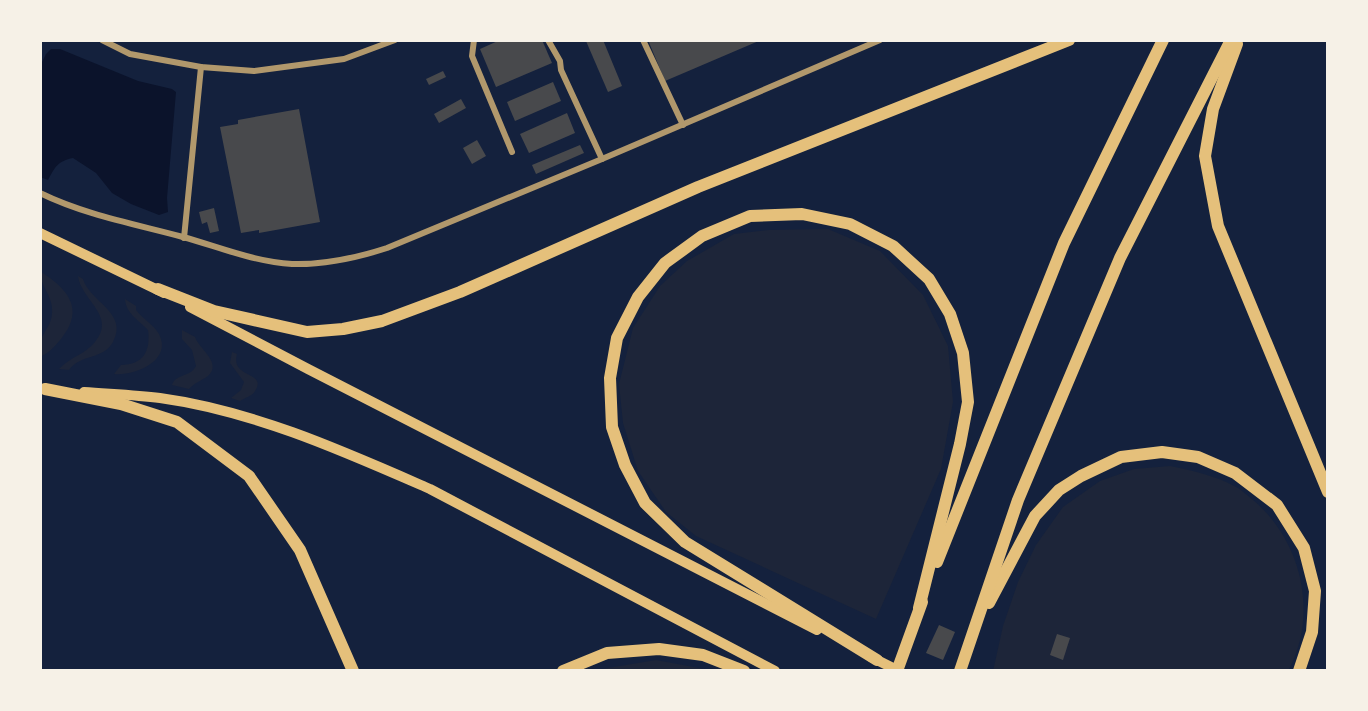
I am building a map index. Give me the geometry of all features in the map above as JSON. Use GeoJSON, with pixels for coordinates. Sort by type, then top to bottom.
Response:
{"type":"FeatureCollection","features":[{"type":"Feature","properties":{"kind":"highway"},"geometry":{"type":"LineString","coordinates":[[158,289],[214,311],[307,332],[343,330],[382,321],[460,292],[698,187],[1069,40]]}},
{"type":"Feature","properties":{"kind":"highway"},"geometry":{"type":"LineString","coordinates":[[898,671],[919,608],[1064,243],[1163,40]]}},
{"type":"Feature","properties":{"kind":"highway"},"geometry":{"type":"LineString","coordinates":[[960,671],[1018,500],[1120,258],[1231,40]]}},
{"type":"Feature","properties":{"kind":"highway"},"geometry":{"type":"LineString","coordinates":[[1238,40],[1213,109],[1205,156],[1219,226],[1328,492]]}},
{"type":"Feature","properties":{"kind":"highway"},"geometry":{"type":"LineString","coordinates":[[877,660],[685,542],[645,503],[625,465],[612,427],[610,378],[617,338],[638,297],[664,263],[702,236],[750,216],[802,214],[850,224],[893,246],[929,279],[950,314],[963,354],[968,402],[919,608]]}},
{"type":"Feature","properties":{"kind":"highway"},"geometry":{"type":"LineString","coordinates":[[43,388],[121,404],[177,422],[249,476],[300,550],[353,671]]}},
{"type":"Feature","properties":{"kind":"highway"},"geometry":{"type":"LineString","coordinates":[[970,640],[1035,516],[1059,490],[1121,457],[1161,452],[1198,457],[1235,473],[1277,505],[1304,548],[1315,591],[1312,632],[1299,671]]}},
{"type":"Feature","properties":{"kind":"highway"},"geometry":{"type":"LineString","coordinates":[[563,671],[607,653],[659,649],[703,655],[744,671]]}},
{"type":"Feature","properties":{"kind":"main road"},"geometry":{"type":"LineString","coordinates":[[40,233],[158,289],[307,369],[898,671]]}},
{"type":"Feature","properties":{"kind":"main road"},"geometry":{"type":"LineString","coordinates":[[43,388],[160,398],[220,410],[325,444],[430,489],[775,671]]}},
{"type":"Feature","properties":{"kind":"street"},"geometry":{"type":"LineString","coordinates":[[102,40],[130,54],[201,67],[254,71],[344,60],[395,40]]}},
{"type":"Feature","properties":{"kind":"street"},"geometry":{"type":"LineString","coordinates":[[474,40],[472,56],[512,152]]}},
{"type":"Feature","properties":{"kind":"street"},"geometry":{"type":"LineString","coordinates":[[548,40],[561,61],[561,70],[602,159]]}},
{"type":"Feature","properties":{"kind":"street"},"geometry":{"type":"LineString","coordinates":[[643,40],[683,125]]}},
{"type":"Feature","properties":{"kind":"street"},"geometry":{"type":"LineString","coordinates":[[40,193],[90,212],[261,259],[291,264],[318,264],[355,258],[387,248],[602,159],[880,40]]}},
{"type":"Feature","properties":{"kind":"street"},"geometry":{"type":"LineString","coordinates":[[184,237],[201,67]]}},
{"type":"Feature","properties":{"kind":"shaded area"},"geometry":{"type":"Polygon","coordinates":[[[51,49],[60,49],[138,81],[176,92],[168,212],[159,215],[131,204],[112,193],[96,173],[73,158],[58,165],[48,180],[40,177],[40,66],[51,49]]]}},
{"type":"Feature","properties":{"kind":"shaded area"},"geometry":{"type":"Polygon","coordinates":[[[828,229],[880,251],[923,295],[948,346],[953,402],[941,469],[876,619],[696,536],[666,512],[638,471],[623,423],[619,384],[633,328],[660,286],[687,261],[734,234],[769,230],[828,229]]]}},
{"type":"Feature","properties":{"kind":"shaded area"},"geometry":{"type":"Polygon","coordinates":[[[40,271],[65,292],[70,300],[72,318],[61,339],[40,357],[40,342],[50,321],[52,308],[40,271]]]}},
{"type":"Feature","properties":{"kind":"shaded area"},"geometry":{"type":"Polygon","coordinates":[[[78,276],[112,315],[117,332],[109,348],[103,352],[79,361],[69,370],[59,369],[83,353],[101,333],[100,316],[80,285],[78,276]]]}},
{"type":"Feature","properties":{"kind":"shaded area"},"geometry":{"type":"Polygon","coordinates":[[[125,299],[136,306],[136,310],[159,334],[161,352],[149,365],[141,369],[114,374],[121,365],[135,362],[144,355],[149,338],[148,330],[130,313],[125,299]]]}},
{"type":"Feature","properties":{"kind":"shaded area"},"geometry":{"type":"Polygon","coordinates":[[[182,330],[195,337],[213,366],[208,376],[189,389],[172,385],[196,366],[192,350],[182,339],[182,330]]]}},
{"type":"Feature","properties":{"kind":"shaded area"},"geometry":{"type":"Polygon","coordinates":[[[232,352],[237,354],[236,362],[239,368],[257,380],[258,385],[252,394],[240,401],[231,398],[241,390],[244,382],[230,363],[232,352]]]}},
{"type":"Feature","properties":{"kind":"shaded area"},"geometry":{"type":"Polygon","coordinates":[[[1170,466],[1212,476],[1238,488],[1270,517],[1284,536],[1294,557],[1303,603],[1297,649],[1288,671],[993,671],[1003,626],[1018,582],[1036,545],[1063,507],[1100,481],[1134,469],[1170,466]]]}},
{"type":"Feature","properties":{"kind":"shaded area"},"geometry":{"type":"Polygon","coordinates":[[[656,660],[715,671],[597,671],[602,669],[656,660]]]}},
{"type":"Feature","properties":{"kind":"building"},"geometry":{"type":"Polygon","coordinates":[[[500,40],[542,40],[552,63],[496,87],[480,49],[500,40]]]}},
{"type":"Feature","properties":{"kind":"building"},"geometry":{"type":"Polygon","coordinates":[[[603,40],[622,86],[608,92],[586,41],[603,40]]]}},
{"type":"Feature","properties":{"kind":"building"},"geometry":{"type":"Polygon","coordinates":[[[648,40],[761,40],[665,81],[648,40]]]}},
{"type":"Feature","properties":{"kind":"building"},"geometry":{"type":"Polygon","coordinates":[[[443,71],[446,77],[429,85],[426,79],[443,71]]]}},
{"type":"Feature","properties":{"kind":"building"},"geometry":{"type":"Polygon","coordinates":[[[553,82],[561,101],[515,121],[507,102],[553,82]]]}},
{"type":"Feature","properties":{"kind":"building"},"geometry":{"type":"Polygon","coordinates":[[[461,99],[466,108],[439,123],[434,114],[461,99]]]}},
{"type":"Feature","properties":{"kind":"building"},"geometry":{"type":"Polygon","coordinates":[[[299,109],[320,222],[259,233],[259,230],[241,233],[220,127],[238,124],[238,120],[299,109]]]}},
{"type":"Feature","properties":{"kind":"building"},"geometry":{"type":"Polygon","coordinates":[[[567,113],[575,133],[529,153],[520,134],[567,113]]]}},
{"type":"Feature","properties":{"kind":"building"},"geometry":{"type":"Polygon","coordinates":[[[477,140],[486,156],[472,164],[463,148],[477,140]]]}},
{"type":"Feature","properties":{"kind":"building"},"geometry":{"type":"Polygon","coordinates":[[[580,145],[584,153],[536,174],[532,165],[580,145]]]}},
{"type":"Feature","properties":{"kind":"building"},"geometry":{"type":"Polygon","coordinates":[[[214,208],[219,231],[210,233],[207,222],[202,224],[199,212],[214,208]]]}},
{"type":"Feature","properties":{"kind":"building"},"geometry":{"type":"Polygon","coordinates":[[[939,625],[955,632],[943,660],[926,653],[939,625]]]}},
{"type":"Feature","properties":{"kind":"building"},"geometry":{"type":"Polygon","coordinates":[[[1057,634],[1070,638],[1063,660],[1050,655],[1057,634]]]}}]}
